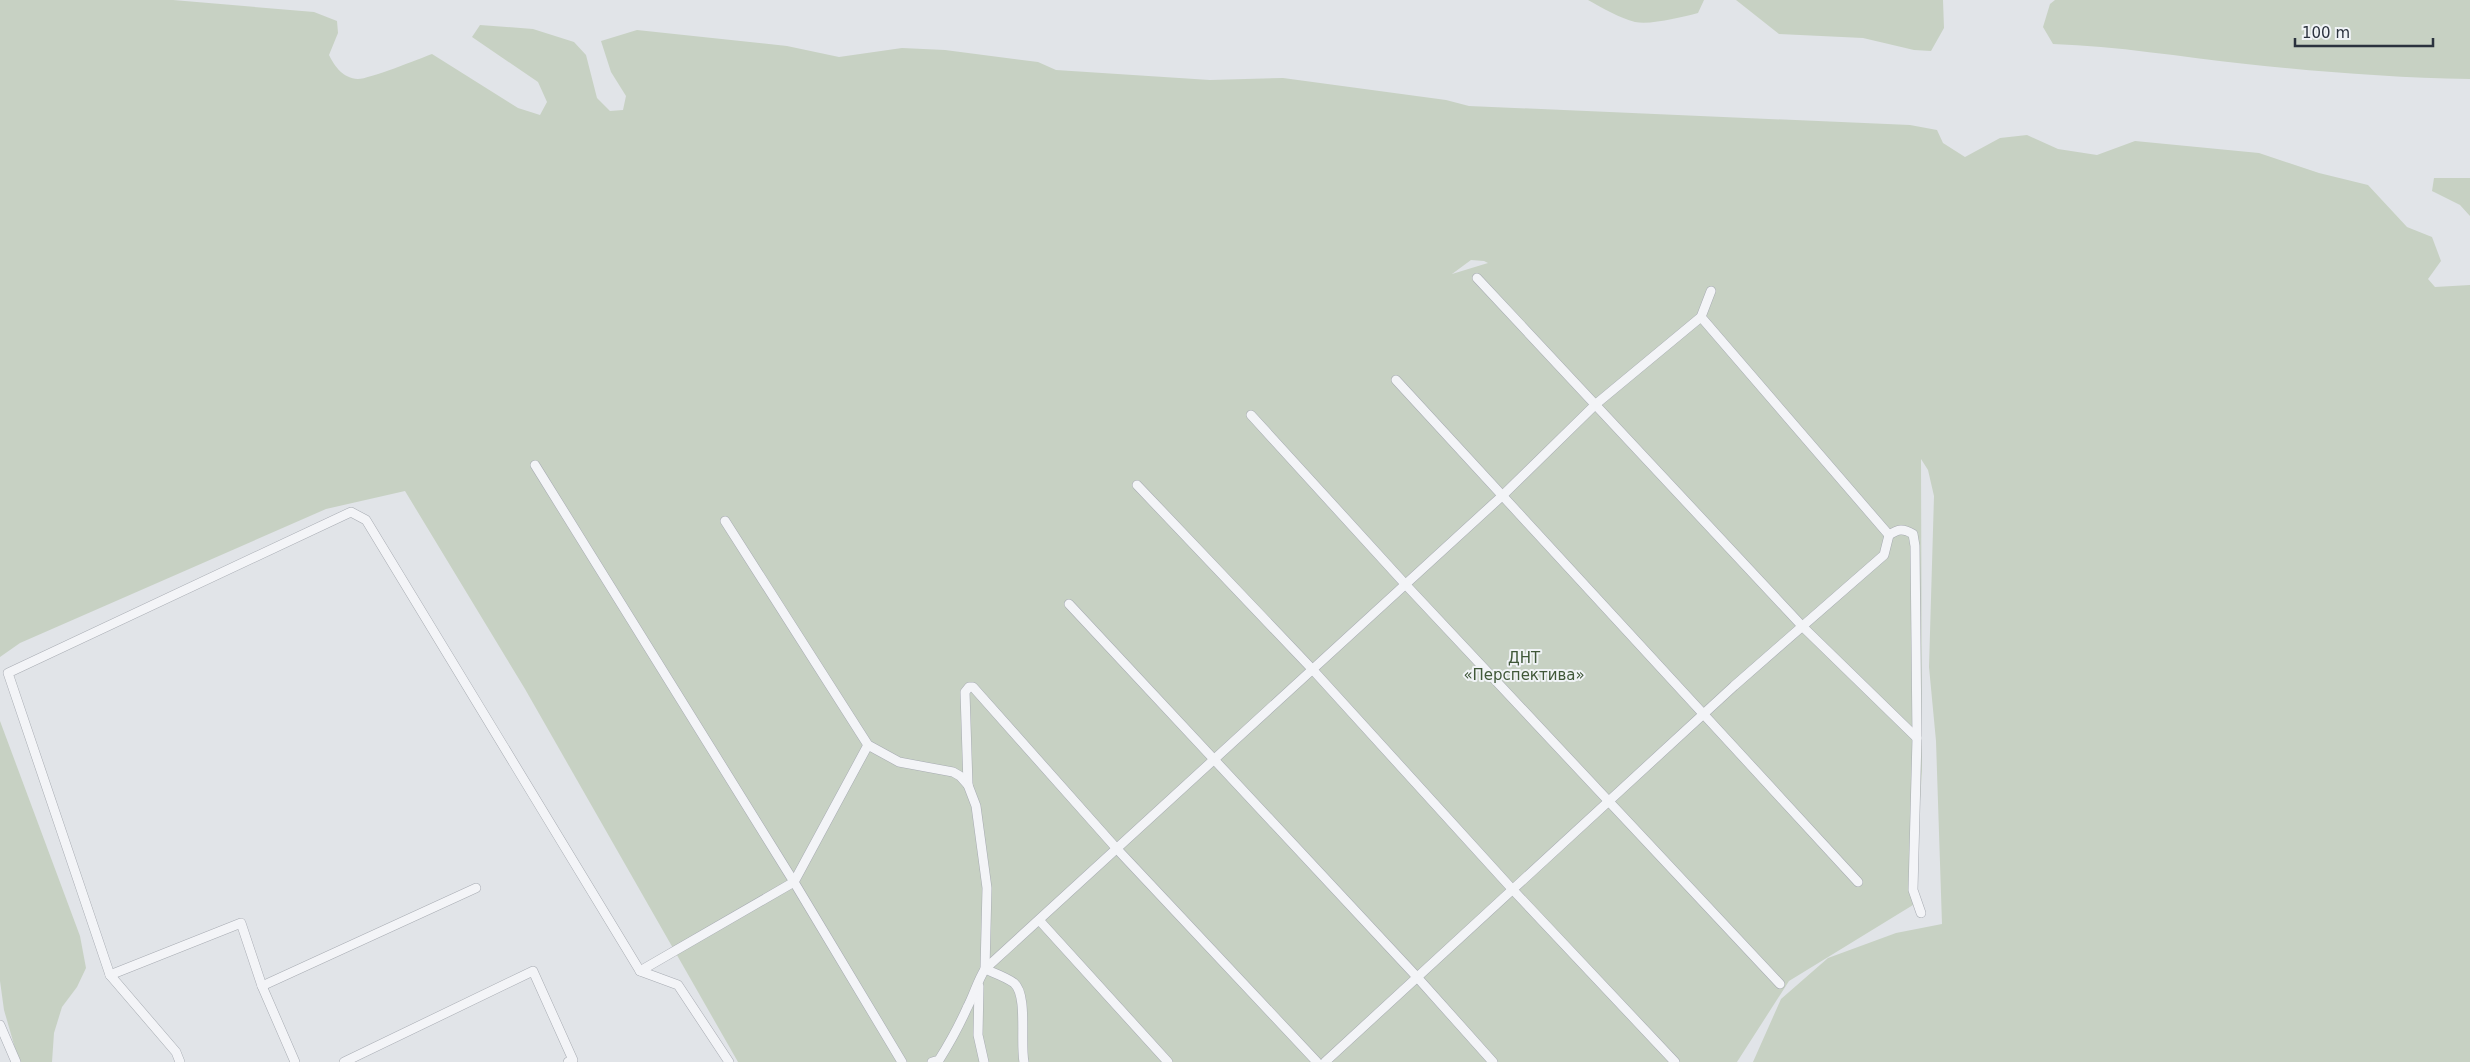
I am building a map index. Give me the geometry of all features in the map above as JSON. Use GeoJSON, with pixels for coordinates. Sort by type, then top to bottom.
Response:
{"type":"FeatureCollection","features":[{"type":"Feature","properties":{"kind":"street"},"geometry":{"type":"LineString","coordinates":[[1477,278],[1803,627],[1917,738]]}},
{"type":"Feature","properties":{"kind":"street"},"geometry":{"type":"LineString","coordinates":[[932,1062],[939,1060],[948,1045],[968,1008],[979,979],[985,969],[1406,585],[1502,496],[1596,404],[1701,317],[1712,291]]}},
{"type":"Feature","properties":{"kind":"street"},"geometry":{"type":"LineString","coordinates":[[1701,317],[1889,535]]}},
{"type":"Feature","properties":{"kind":"street"},"geometry":{"type":"LineString","coordinates":[[1396,380],[1858,882]]}},
{"type":"Feature","properties":{"kind":"street"},"geometry":{"type":"LineString","coordinates":[[1251,416],[1608,802],[1780,984]]}},
{"type":"Feature","properties":{"kind":"street"},"geometry":{"type":"LineString","coordinates":[[535,465],[794,882],[902,1062]]}},
{"type":"Feature","properties":{"kind":"street"},"geometry":{"type":"LineString","coordinates":[[1137,485],[1312,670],[1513,890],[1675,1062]]}},
{"type":"Feature","properties":{"kind":"street"},"geometry":{"type":"LineString","coordinates":[[180,1062],[176,1052],[110,975],[8,673],[350,512],[366,520],[640,972],[678,985],[729,1062]]}},
{"type":"Feature","properties":{"kind":"street"},"geometry":{"type":"LineString","coordinates":[[725,520],[868,745],[900,762],[953,772],[960,776],[968,785]]}},
{"type":"Feature","properties":{"kind":"street"},"geometry":{"type":"LineString","coordinates":[[1325,1062],[1704,714],[1884,555],[1889,535],[1898,529],[1906,530],[1912,534],[1915,546],[1917,738],[1913,890],[1921,913]]}},
{"type":"Feature","properties":{"kind":"street"},"geometry":{"type":"LineString","coordinates":[[1069,604],[1417,977],[1493,1062]]}},
{"type":"Feature","properties":{"kind":"street"},"geometry":{"type":"LineString","coordinates":[[985,969],[987,888],[976,806],[968,785],[965,692],[969,687],[973,687],[1117,849],[1317,1062]]}},
{"type":"Feature","properties":{"kind":"street"},"geometry":{"type":"LineString","coordinates":[[640,972],[794,882],[868,745]]}},
{"type":"Feature","properties":{"kind":"street"},"geometry":{"type":"LineString","coordinates":[[262,986],[476,888]]}},
{"type":"Feature","properties":{"kind":"street"},"geometry":{"type":"LineString","coordinates":[[1039,920],[1168,1062]]}},
{"type":"Feature","properties":{"kind":"street"},"geometry":{"type":"LineString","coordinates":[[110,975],[241,923],[262,986],[295,1062]]}},
{"type":"Feature","properties":{"kind":"street"},"geometry":{"type":"LineString","coordinates":[[985,969],[1013,982],[1020,990],[1024,1062]]}},
{"type":"Feature","properties":{"kind":"street"},"geometry":{"type":"LineString","coordinates":[[344,1062],[532,971],[573,1060],[568,1062]]}},
{"type":"Feature","properties":{"kind":"street"},"geometry":{"type":"LineString","coordinates":[[979,979],[978,1035],[984,1062]]}},
{"type":"Feature","properties":{"kind":"street"},"geometry":{"type":"LineString","coordinates":[[0,1025],[16,1062]]}},
{"type":"Feature","properties":{"kind":"green space","name":"ДНТ «Перспектива»"},"geometry":{"type":"Polygon","coordinates":[[[0,0],[173,0],[314,12],[337,21],[338,33],[329,55],[337,68],[348,77],[358,79],[372,76],[432,54],[518,108],[540,115],[547,102],[538,82],[472,37],[480,25],[533,29],[574,42],[586,55],[597,98],[610,111],[623,110],[626,96],[611,72],[601,41],[637,30],[787,46],[839,57],[902,48],[945,50],[1038,62],[1056,70],[1210,80],[1283,78],[1446,100],[1469,106],[1910,125],[1937,130],[1943,143],[1965,157],[2000,138],[2027,135],[2058,149],[2097,155],[2135,141],[2259,153],[2319,173],[2368,185],[2407,227],[2432,237],[2441,261],[2428,279],[2435,287],[2470,285],[2470,1062],[1753,1062],[1781,999],[1828,958],[1896,933],[1942,924],[1936,741],[1929,667],[1934,496],[1928,470],[1921,459],[1922,771],[1913,905],[1789,981],[1737,1062],[738,1062],[525,689],[405,491],[326,509],[20,643],[0,657],[0,0]],[[1471,260],[1452,274],[1488,263],[1471,260]]]}},
{"type":"Feature","properties":{"kind":"green space"},"geometry":{"type":"Polygon","coordinates":[[[1588,0],[1704,0],[1698,13],[1642,23],[1623,18],[1588,0]]]}},
{"type":"Feature","properties":{"kind":"green space"},"geometry":{"type":"Polygon","coordinates":[[[1736,0],[1943,0],[1944,28],[1931,51],[1914,50],[1863,38],[1779,34],[1736,0]]]}},
{"type":"Feature","properties":{"kind":"green space"},"geometry":{"type":"Polygon","coordinates":[[[2055,0],[2470,0],[2470,79],[2330,72],[2125,49],[2053,44],[2043,27],[2050,4],[2055,0]]]}},
{"type":"Feature","properties":{"kind":"green space"},"geometry":{"type":"Polygon","coordinates":[[[2434,178],[2470,178],[2470,216],[2460,205],[2432,191],[2434,178]]]}},
{"type":"Feature","properties":{"kind":"green space"},"geometry":{"type":"Polygon","coordinates":[[[0,721],[80,936],[86,968],[77,987],[62,1007],[54,1033],[52,1062],[19,1062],[4,1010],[0,981],[0,721]]]}}]}
